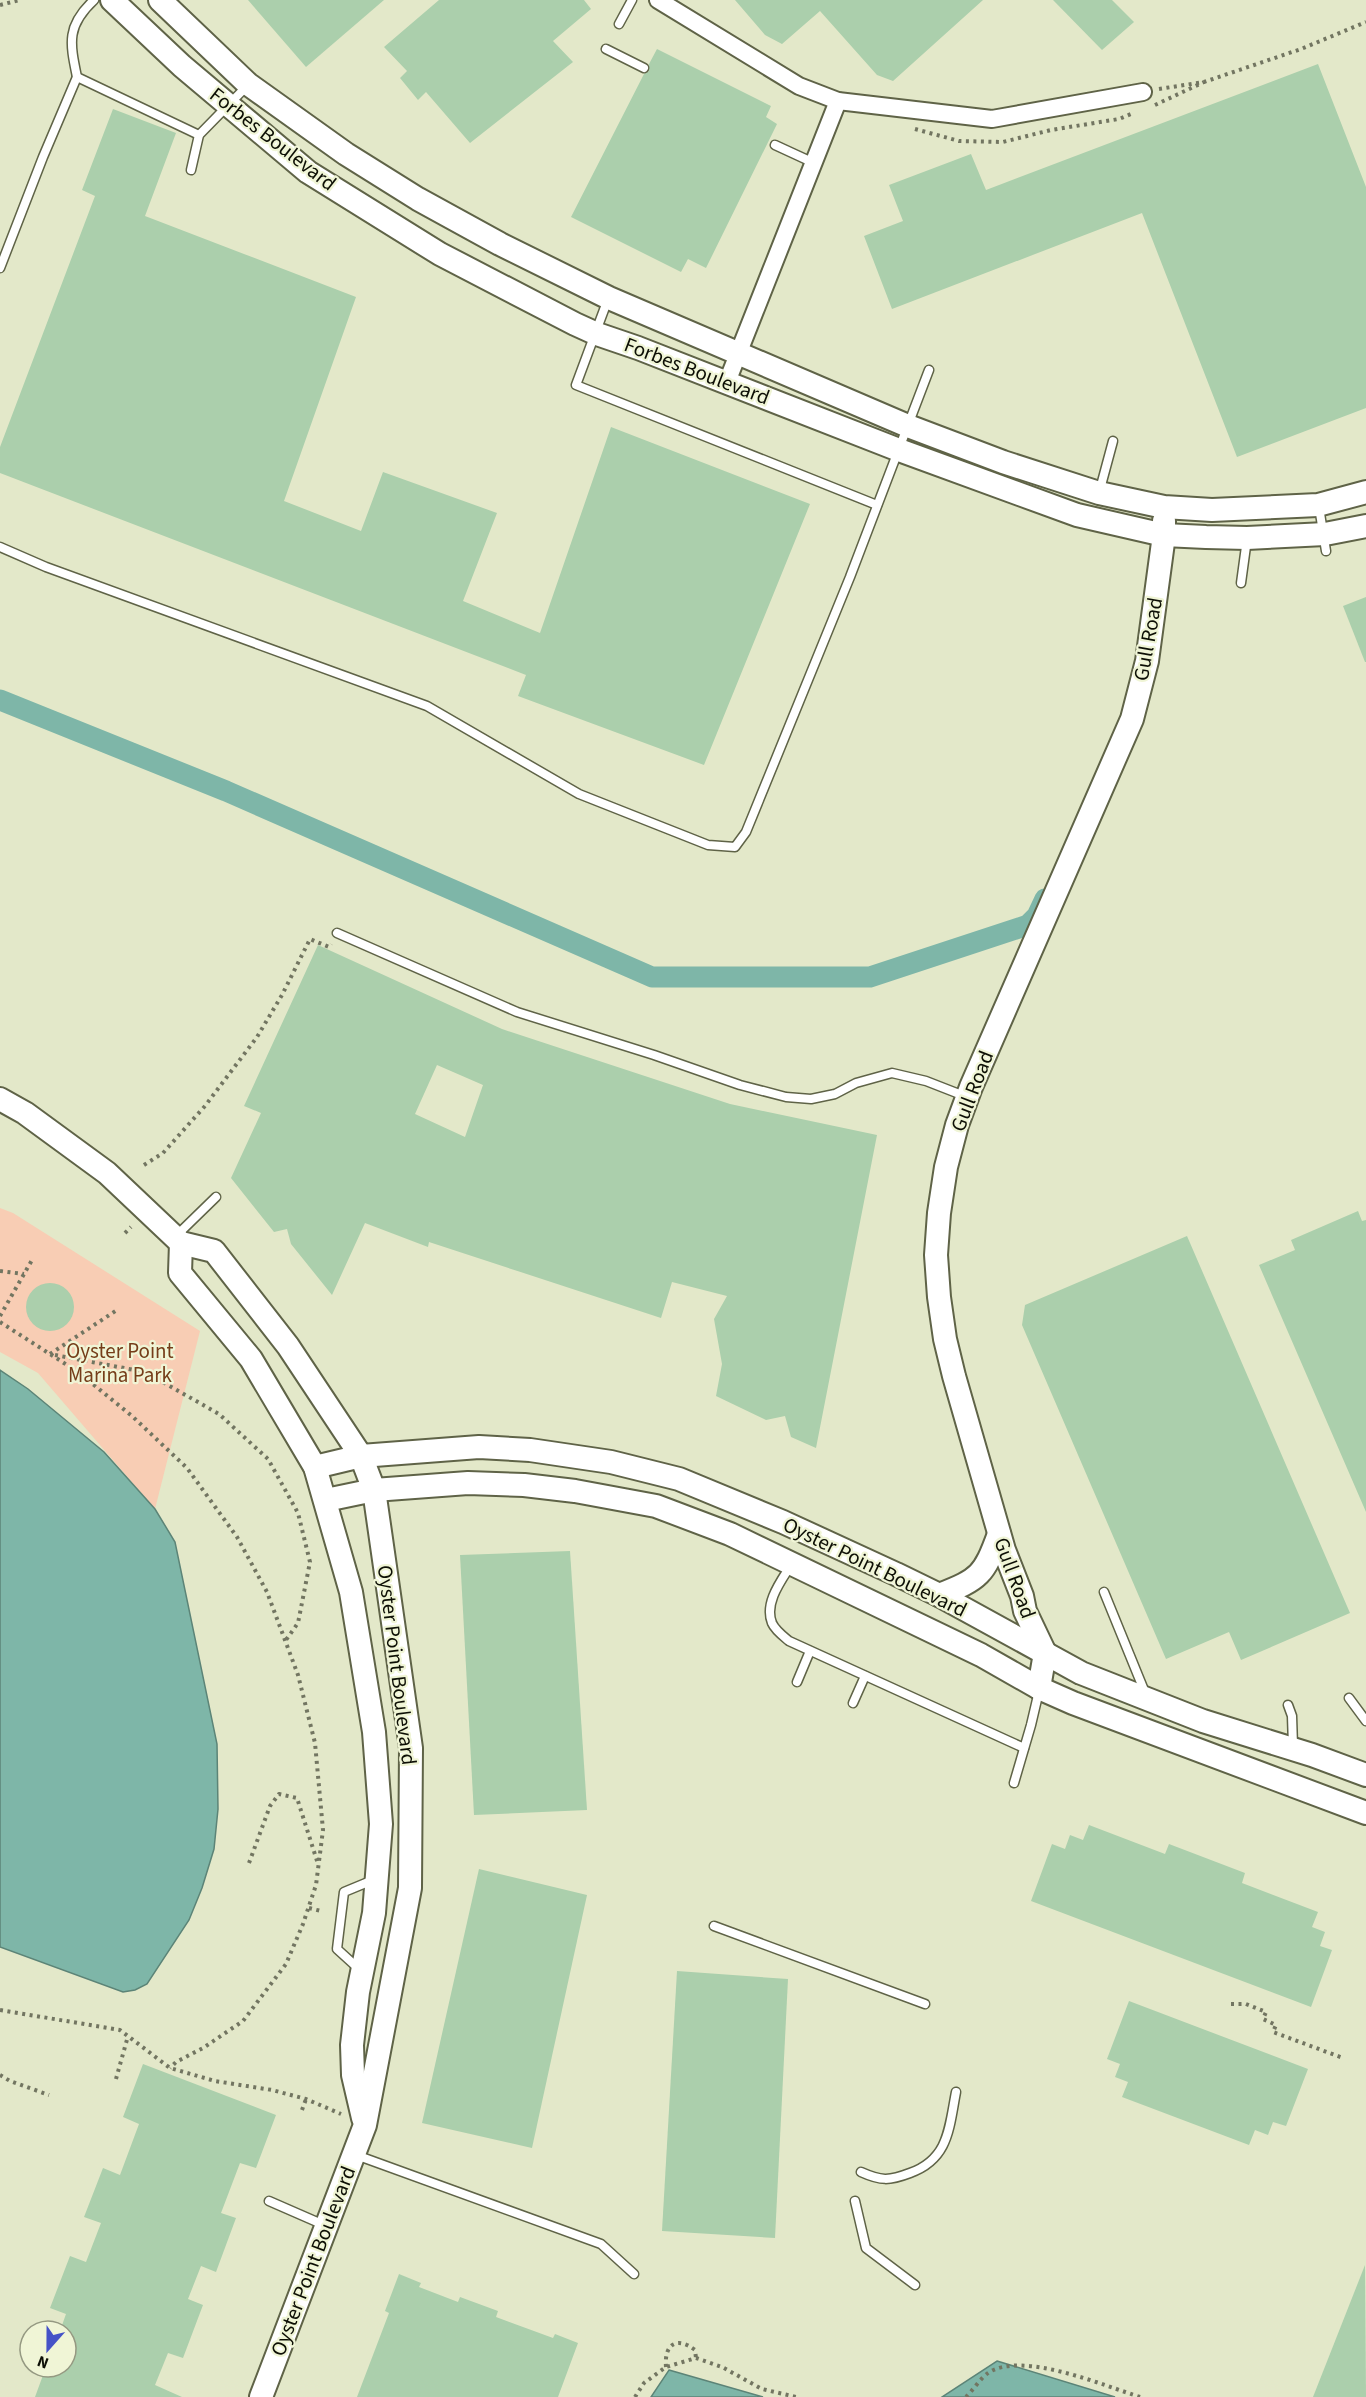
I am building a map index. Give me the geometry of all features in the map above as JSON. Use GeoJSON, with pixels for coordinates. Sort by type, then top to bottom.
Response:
{"type":"FeatureCollection","features":[{"type":"Feature","properties":{"kind":"street","name":"Forbes Boulevard"},"geometry":{"type":"LineString","coordinates":[[112,0],[182,66],[308,172],[440,254],[597,334],[900,450],[998,473],[1164,507],[1212,510],[1318,505],[1366,492]]}},
{"type":"Feature","properties":{"kind":"street","name":"Forbes Boulevard"},"geometry":{"type":"LineString","coordinates":[[160,0],[248,84],[346,154],[418,199],[510,244],[609,298],[908,426],[1077,515],[1164,535],[1325,542],[1366,525]]}},
{"type":"Feature","properties":{"kind":"street"},"geometry":{"type":"LineString","coordinates":[[658,0],[798,86],[838,101],[992,119],[1143,92]]}},
{"type":"Feature","properties":{"kind":"street"},"geometry":{"type":"LineString","coordinates":[[727,382],[740,354],[838,101]]}},
{"type":"Feature","properties":{"kind":"street","name":"Gull Road"},"geometry":{"type":"LineString","coordinates":[[1045,1653],[1025,1611],[1022,1596],[999,1534],[945,1339],[936,1255],[939,1213],[946,1167],[967,1097],[1132,719],[1147,661],[1164,535],[1164,507]]}},
{"type":"Feature","properties":{"kind":"street"},"geometry":{"type":"LineString","coordinates":[[0,1099],[25,1113],[106,1173],[178,1241]]}},
{"type":"Feature","properties":{"kind":"street","name":"Oyster Point Boulevard"},"geometry":{"type":"LineString","coordinates":[[261,2397],[365,2125],[410,1888],[411,1748],[374,1490],[362,1456],[288,1346],[214,1251],[178,1241],[180,1273],[251,1359],[315,1467],[351,1592],[369,1701],[381,1824],[374,1914],[362,1972],[352,2045],[353,2075],[365,2125]]}},
{"type":"Feature","properties":{"kind":"street","name":"Oyster Point Boulevard"},"geometry":{"type":"LineString","coordinates":[[315,1467],[362,1456],[479,1447],[530,1450],[611,1462],[679,1479],[714,1492],[939,1595],[1081,1673],[1203,1721],[1366,1775]]}},
{"type":"Feature","properties":{"kind":"street","name":"Oyster Point Boulevard"},"geometry":{"type":"LineString","coordinates":[[326,1500],[374,1490],[468,1484],[524,1485],[575,1491],[656,1506],[730,1534],[792,1563],[981,1655],[1039,1688],[1366,1813]]}},
{"type":"Feature","properties":{"kind":"street"},"geometry":{"type":"LineString","coordinates":[[939,1595],[965,1585],[978,1576],[991,1557],[999,1534]]}},
{"type":"Feature","properties":{"kind":"street"},"geometry":{"type":"LineString","coordinates":[[1039,1688],[1045,1653]]}},
{"type":"Feature","properties":{"kind":"street"},"geometry":{"type":"LineString","coordinates":[[380,1837],[410,1838]]}},
{"type":"Feature","properties":{"kind":"lane"},"geometry":{"type":"LineString","coordinates":[[0,268],[77,77],[70,44],[79,14],[94,0]]}},
{"type":"Feature","properties":{"kind":"lane"},"geometry":{"type":"LineString","coordinates":[[618,24],[632,0]]}},
{"type":"Feature","properties":{"kind":"lane"},"geometry":{"type":"LineString","coordinates":[[606,49],[644,68]]}},
{"type":"Feature","properties":{"kind":"lane"},"geometry":{"type":"LineString","coordinates":[[77,77],[199,135]]}},
{"type":"Feature","properties":{"kind":"lane"},"geometry":{"type":"LineString","coordinates":[[191,170],[199,135],[248,84]]}},
{"type":"Feature","properties":{"kind":"lane"},"geometry":{"type":"LineString","coordinates":[[774,145],[814,164]]}},
{"type":"Feature","properties":{"kind":"lane"},"geometry":{"type":"LineString","coordinates":[[609,298],[576,385],[877,505]]}},
{"type":"Feature","properties":{"kind":"lane"},"geometry":{"type":"LineString","coordinates":[[0,547],[58,571],[427,706],[579,794],[708,845],[735,847],[746,832],[900,450],[929,370]]}},
{"type":"Feature","properties":{"kind":"lane"},"geometry":{"type":"LineString","coordinates":[[1099,493],[1113,441]]}},
{"type":"Feature","properties":{"kind":"lane"},"geometry":{"type":"LineString","coordinates":[[1318,505],[1325,542]]}},
{"type":"Feature","properties":{"kind":"lane"},"geometry":{"type":"LineString","coordinates":[[1241,583],[1247,538]]}},
{"type":"Feature","properties":{"kind":"lane"},"geometry":{"type":"LineString","coordinates":[[337,933],[517,1012],[740,1085],[786,1097],[811,1099],[835,1094],[855,1083],[892,1073],[916,1078],[967,1097]]}},
{"type":"Feature","properties":{"kind":"lane"},"geometry":{"type":"LineString","coordinates":[[178,1241],[216,1197]]}},
{"type":"Feature","properties":{"kind":"lane"},"geometry":{"type":"LineString","coordinates":[[792,1563],[777,1589],[769,1610],[773,1625],[789,1641],[1024,1748]]}},
{"type":"Feature","properties":{"kind":"lane"},"geometry":{"type":"LineString","coordinates":[[1104,1592],[1147,1698]]}},
{"type":"Feature","properties":{"kind":"lane"},"geometry":{"type":"LineString","coordinates":[[797,1682],[810,1651]]}},
{"type":"Feature","properties":{"kind":"lane"},"geometry":{"type":"LineString","coordinates":[[852,1703],[865,1676]]}},
{"type":"Feature","properties":{"kind":"lane"},"geometry":{"type":"LineString","coordinates":[[1014,1783],[1039,1688]]}},
{"type":"Feature","properties":{"kind":"lane"},"geometry":{"type":"LineString","coordinates":[[1349,1698],[1366,1721]]}},
{"type":"Feature","properties":{"kind":"lane"},"geometry":{"type":"LineString","coordinates":[[1288,1705],[1292,1716],[1293,1750]]}},
{"type":"Feature","properties":{"kind":"lane"},"geometry":{"type":"LineString","coordinates":[[362,1972],[337,1949],[344,1892],[376,1879]]}},
{"type":"Feature","properties":{"kind":"lane"},"geometry":{"type":"LineString","coordinates":[[714,1926],[925,2004]]}},
{"type":"Feature","properties":{"kind":"lane"},"geometry":{"type":"LineString","coordinates":[[861,2172],[880,2180],[899,2177],[923,2169],[939,2154],[946,2139],[956,2092]]}},
{"type":"Feature","properties":{"kind":"lane"},"geometry":{"type":"LineString","coordinates":[[353,2154],[601,2244],[634,2274]]}},
{"type":"Feature","properties":{"kind":"lane"},"geometry":{"type":"LineString","coordinates":[[269,2201],[327,2226]]}},
{"type":"Feature","properties":{"kind":"lane"},"geometry":{"type":"LineString","coordinates":[[855,2201],[866,2248],[915,2285]]}},
{"type":"Feature","properties":{"kind":"path"},"geometry":{"type":"LineString","coordinates":[[0,5],[20,0]]}},
{"type":"Feature","properties":{"kind":"path"},"geometry":{"type":"LineString","coordinates":[[1143,92],[1204,82],[1300,49],[1366,22]]}},
{"type":"Feature","properties":{"kind":"path"},"geometry":{"type":"LineString","coordinates":[[144,1165],[163,1153],[205,1106],[257,1037],[282,995],[310,939],[329,947],[337,933]]}},
{"type":"Feature","properties":{"kind":"path"},"geometry":{"type":"LineString","coordinates":[[125,1233],[131,1227]]}},
{"type":"Feature","properties":{"kind":"path"},"geometry":{"type":"LineString","coordinates":[[0,1316],[32,1260]]}},
{"type":"Feature","properties":{"kind":"path"},"geometry":{"type":"LineString","coordinates":[[0,1271],[24,1274]]}},
{"type":"Feature","properties":{"kind":"path"},"geometry":{"type":"LineString","coordinates":[[50,1354],[117,1310]]}},
{"type":"Feature","properties":{"kind":"path"},"geometry":{"type":"LineString","coordinates":[[0,1322],[78,1372],[132,1416],[187,1468],[237,1537],[267,1592],[298,1675],[315,1743],[323,1830],[316,1885],[286,1964],[243,2020],[203,2048],[176,2062],[171,2068]]}},
{"type":"Feature","properties":{"kind":"path"},"geometry":{"type":"LineString","coordinates":[[50,1354],[145,1372],[219,1414],[268,1459],[298,1514],[310,1562],[298,1623],[285,1641]]}},
{"type":"Feature","properties":{"kind":"path"},"geometry":{"type":"LineString","coordinates":[[249,1863],[270,1806],[279,1794],[297,1798],[318,1865]]}},
{"type":"Feature","properties":{"kind":"path"},"geometry":{"type":"LineString","coordinates":[[309,1908],[321,1911]]}},
{"type":"Feature","properties":{"kind":"path"},"geometry":{"type":"LineString","coordinates":[[1231,2004],[1246,2004],[1266,2012],[1263,2019],[1275,2025],[1273,2031],[1342,2058]]}},
{"type":"Feature","properties":{"kind":"path"},"geometry":{"type":"LineString","coordinates":[[0,2010],[120,2030],[171,2068],[215,2081],[272,2090],[306,2099],[365,2125]]}},
{"type":"Feature","properties":{"kind":"path"},"geometry":{"type":"LineString","coordinates":[[116,2079],[128,2036]]}},
{"type":"Feature","properties":{"kind":"path"},"geometry":{"type":"LineString","coordinates":[[0,2075],[49,2095]]}},
{"type":"Feature","properties":{"kind":"path"},"geometry":{"type":"LineString","coordinates":[[302,2110],[306,2099]]}},
{"type":"Feature","properties":{"kind":"path"},"geometry":{"type":"LineString","coordinates":[[666,2367],[667,2352],[676,2342],[687,2344],[695,2350],[696,2358]]}},
{"type":"Feature","properties":{"kind":"path"},"geometry":{"type":"LineString","coordinates":[[635,2397],[644,2383],[666,2367],[696,2358],[722,2367],[762,2389],[796,2397]]}},
{"type":"Feature","properties":{"kind":"path"},"geometry":{"type":"LineString","coordinates":[[966,2397],[989,2372],[1017,2364],[1074,2374],[1140,2397]]}},
{"type":"Feature","properties":{"kind":"green space","name":"Oyster Point Marina Park"},"geometry":{"type":"Polygon","coordinates":[[[0,1208],[13,1213],[200,1331],[155,1509],[38,1373],[0,1352],[0,1208]]]}},
{"type":"Feature","properties":{"kind":"water"},"geometry":{"type":"Polygon","coordinates":[[[0,1370],[28,1389],[104,1452],[155,1509],[175,1542],[217,1744],[218,1809],[214,1849],[189,1920],[147,1984],[135,1990],[123,1992],[0,1947],[0,1370]]]}},
{"type":"Feature","properties":{"kind":"water"},"geometry":{"type":"Polygon","coordinates":[[[997,2361],[1115,2397],[942,2397],[997,2361]]]}},
{"type":"Feature","properties":{"kind":"water"},"geometry":{"type":"Polygon","coordinates":[[[669,2370],[763,2397],[651,2397],[669,2370]]]}},
{"type":"Feature","properties":{"kind":"building"},"geometry":{"type":"Polygon","coordinates":[[[248,0],[384,0],[306,67],[248,0]]]}},
{"type":"Feature","properties":{"kind":"building"},"geometry":{"type":"Polygon","coordinates":[[[439,0],[584,0],[591,9],[553,41],[573,62],[470,143],[426,92],[418,100],[400,78],[407,71],[384,47],[439,0]]]}},
{"type":"Feature","properties":{"kind":"building"},"geometry":{"type":"Polygon","coordinates":[[[735,0],[983,0],[893,81],[877,75],[820,11],[782,44],[765,35],[735,0]]]}},
{"type":"Feature","properties":{"kind":"building"},"geometry":{"type":"Polygon","coordinates":[[[1053,0],[1112,0],[1134,22],[1102,50],[1053,0]]]}},
{"type":"Feature","properties":{"kind":"building"},"geometry":{"type":"Polygon","coordinates":[[[657,49],[771,106],[766,117],[777,124],[706,268],[688,259],[681,272],[571,217],[644,74],[649,71],[649,64],[657,49]]]}},
{"type":"Feature","properties":{"kind":"building"},"geometry":{"type":"Polygon","coordinates":[[[1318,64],[1366,187],[1366,408],[1237,457],[1142,213],[892,309],[864,236],[903,221],[889,185],[971,154],[986,190],[1318,64]]]}},
{"type":"Feature","properties":{"kind":"building"},"geometry":{"type":"Polygon","coordinates":[[[113,109],[176,133],[145,216],[356,297],[284,501],[361,531],[383,472],[497,513],[463,601],[540,633],[611,427],[810,504],[704,765],[518,696],[526,675],[0,473],[0,447],[95,196],[82,190],[113,109]]]}},
{"type":"Feature","properties":{"kind":"building"},"geometry":{"type":"Polygon","coordinates":[[[1366,597],[1366,662],[1365,662],[1343,606],[1366,597]]]}},
{"type":"Feature","properties":{"kind":"building"},"geometry":{"type":"Polygon","coordinates":[[[318,945],[502,1029],[730,1104],[877,1135],[816,1448],[791,1437],[785,1416],[766,1420],[716,1396],[722,1364],[714,1319],[727,1296],[672,1282],[661,1318],[429,1242],[428,1247],[365,1223],[332,1295],[291,1244],[287,1229],[274,1232],[231,1178],[261,1113],[244,1106],[318,945]],[[437,1065],[415,1114],[465,1137],[483,1085],[437,1065]]]}},
{"type":"Feature","properties":{"kind":"building"},"geometry":{"type":"Polygon","coordinates":[[[1358,1211],[1362,1221],[1366,1220],[1366,1512],[1259,1265],[1295,1250],[1291,1240],[1358,1211]]]}},
{"type":"Feature","properties":{"kind":"building"},"geometry":{"type":"Polygon","coordinates":[[[1187,1236],[1350,1613],[1241,1660],[1229,1632],[1166,1659],[1022,1325],[1025,1305],[1187,1236]]]}},
{"type":"Feature","properties":{"kind":"building"},"geometry":{"type":"Polygon","coordinates":[[[50,1283],[67,1290],[74,1307],[67,1324],[50,1331],[33,1324],[26,1307],[33,1290],[50,1283]]]}},
{"type":"Feature","properties":{"kind":"building"},"geometry":{"type":"Polygon","coordinates":[[[570,1551],[587,1810],[474,1815],[460,1555],[570,1551]]]}},
{"type":"Feature","properties":{"kind":"building"},"geometry":{"type":"Polygon","coordinates":[[[1089,1825],[1165,1854],[1169,1844],[1245,1873],[1242,1883],[1318,1912],[1312,1927],[1325,1932],[1320,1946],[1332,1950],[1311,2007],[1031,1901],[1052,1844],[1065,1849],[1070,1835],[1083,1840],[1089,1825]]]}},
{"type":"Feature","properties":{"kind":"building"},"geometry":{"type":"Polygon","coordinates":[[[479,1869],[587,1895],[532,2148],[422,2123],[479,1869]]]}},
{"type":"Feature","properties":{"kind":"building"},"geometry":{"type":"Polygon","coordinates":[[[677,1971],[788,1979],[775,2238],[662,2231],[677,1971]]]}},
{"type":"Feature","properties":{"kind":"building"},"geometry":{"type":"Polygon","coordinates":[[[1129,2001],[1308,2069],[1286,2126],[1273,2122],[1268,2135],[1255,2130],[1249,2145],[1122,2097],[1128,2082],[1115,2077],[1120,2064],[1107,2059],[1129,2001]]]}},
{"type":"Feature","properties":{"kind":"building"},"geometry":{"type":"Polygon","coordinates":[[[143,2064],[276,2115],[256,2168],[240,2163],[221,2213],[236,2218],[216,2272],[201,2266],[188,2299],[203,2305],[183,2358],[168,2353],[155,2385],[182,2397],[35,2397],[42,2379],[78,2379],[78,2319],[64,2319],[66,2314],[50,2308],[70,2256],[86,2262],[101,2223],[84,2217],[103,2168],[120,2175],[139,2124],[123,2117],[143,2064]]]}},
{"type":"Feature","properties":{"kind":"building"},"geometry":{"type":"Polygon","coordinates":[[[1365,2265],[1366,2397],[1313,2397],[1365,2265]]]}},
{"type":"Feature","properties":{"kind":"building"},"geometry":{"type":"Polygon","coordinates":[[[399,2274],[421,2283],[419,2287],[458,2302],[460,2297],[498,2311],[496,2317],[553,2338],[555,2334],[578,2343],[558,2397],[357,2397],[389,2313],[385,2311],[399,2274]]]}},
{"type":"Feature","properties":{"kind":"waterway"},"geometry":{"type":"LineString","coordinates":[[0,700],[226,791],[652,977],[870,977],[1028,925],[1037,916],[1045,899]]}}]}
